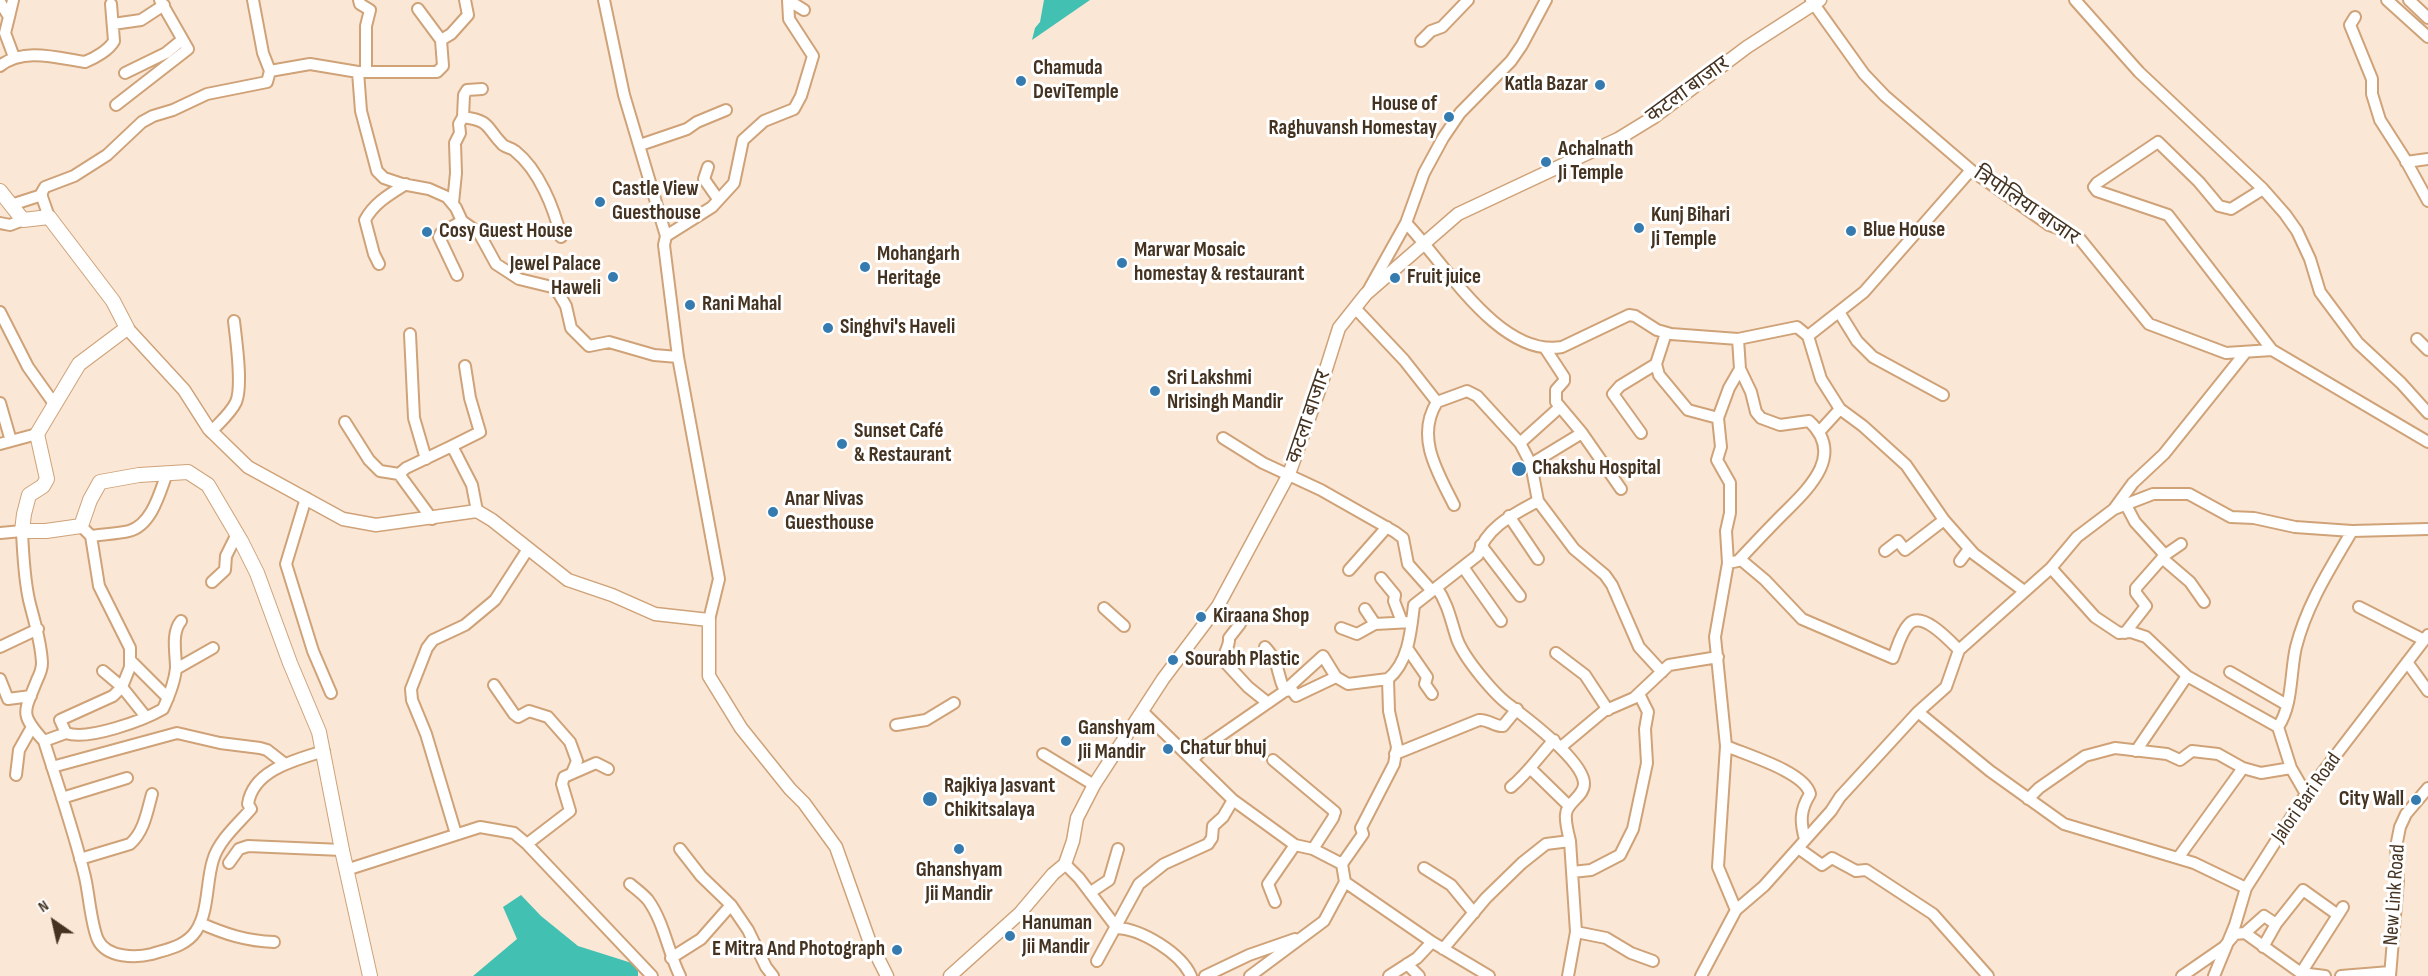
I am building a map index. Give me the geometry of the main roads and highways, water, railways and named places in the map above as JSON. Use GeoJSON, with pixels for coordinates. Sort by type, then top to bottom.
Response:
{"type":"FeatureCollection","features":[{"type":"Feature","properties":{"kind":"main road"},"geometry":{"type":"LineString","coordinates":[[0,191],[22,220],[49,217],[114,301],[127,328],[79,364],[37,434],[47,479],[43,486],[29,495],[22,531],[86,531],[90,500],[100,482],[139,475],[188,472],[208,485],[257,573],[290,663],[319,732],[346,870],[370,976]]}},
{"type":"Feature","properties":{"kind":"water"},"geometry":{"type":"Polygon","coordinates":[[[1044,0],[1090,0],[1032,40],[1035,28],[1040,22],[1044,0]]]}},
{"type":"Feature","properties":{"kind":"water"},"geometry":{"type":"Polygon","coordinates":[[[521,895],[541,916],[578,946],[638,965],[638,976],[473,976],[517,939],[503,907],[521,895]]]}},
{"type":"Feature","properties":{"kind":"place","name":"Chamuda DeviTemple"},"geometry":{"type":"Point","coordinates":[1021,81]}},
{"type":"Feature","properties":{"kind":"place","name":"Katla Bazar"},"geometry":{"type":"Point","coordinates":[1600,85]}},
{"type":"Feature","properties":{"kind":"place","name":"House of Raghuvansh Homestay"},"geometry":{"type":"Point","coordinates":[1449,117]}},
{"type":"Feature","properties":{"kind":"place","name":"Achalnath Ji Temple"},"geometry":{"type":"Point","coordinates":[1546,162]}},
{"type":"Feature","properties":{"kind":"place","name":"Castle View Guesthouse"},"geometry":{"type":"Point","coordinates":[600,202]}},
{"type":"Feature","properties":{"kind":"place","name":"Kunj Bihari Ji Temple"},"geometry":{"type":"Point","coordinates":[1639,228]}},
{"type":"Feature","properties":{"kind":"place","name":"Blue House"},"geometry":{"type":"Point","coordinates":[1851,231]}},
{"type":"Feature","properties":{"kind":"place","name":"Cosy Guest House"},"geometry":{"type":"Point","coordinates":[427,232]}},
{"type":"Feature","properties":{"kind":"place","name":"Marwar Mosaic homestay & restaurant"},"geometry":{"type":"Point","coordinates":[1122,263]}},
{"type":"Feature","properties":{"kind":"place","name":"Mohangarh Heritage"},"geometry":{"type":"Point","coordinates":[865,267]}},
{"type":"Feature","properties":{"kind":"place","name":"Jewel Palace Haweli"},"geometry":{"type":"Point","coordinates":[613,277]}},
{"type":"Feature","properties":{"kind":"place","name":"Fruit juice"},"geometry":{"type":"Point","coordinates":[1395,278]}},
{"type":"Feature","properties":{"kind":"place","name":"Rani Mahal"},"geometry":{"type":"Point","coordinates":[690,305]}},
{"type":"Feature","properties":{"kind":"place","name":"Singhvi's Haveli"},"geometry":{"type":"Point","coordinates":[828,328]}},
{"type":"Feature","properties":{"kind":"place","name":"Sri Lakshmi Nrisingh Mandir"},"geometry":{"type":"Point","coordinates":[1155,391]}},
{"type":"Feature","properties":{"kind":"place","name":"Sunset Café & Restaurant"},"geometry":{"type":"Point","coordinates":[842,444]}},
{"type":"Feature","properties":{"kind":"place","name":"Chakshu Hospital"},"geometry":{"type":"Point","coordinates":[1519,469]}},
{"type":"Feature","properties":{"kind":"place","name":"Anar Nivas Guesthouse"},"geometry":{"type":"Point","coordinates":[773,512]}},
{"type":"Feature","properties":{"kind":"place","name":"Kiraana Shop"},"geometry":{"type":"Point","coordinates":[1201,617]}},
{"type":"Feature","properties":{"kind":"place","name":"Sourabh Plastic"},"geometry":{"type":"Point","coordinates":[1173,660]}},
{"type":"Feature","properties":{"kind":"place","name":"Ganshyam Jii Mandir"},"geometry":{"type":"Point","coordinates":[1066,741]}},
{"type":"Feature","properties":{"kind":"place","name":"Chatur bhuj"},"geometry":{"type":"Point","coordinates":[1168,749]}},
{"type":"Feature","properties":{"kind":"place","name":"Rajkiya Jasvant Chikitsalaya"},"geometry":{"type":"Point","coordinates":[930,799]}},
{"type":"Feature","properties":{"kind":"place","name":"City Wall"},"geometry":{"type":"Point","coordinates":[2416,800]}},
{"type":"Feature","properties":{"kind":"place","name":"Ghanshyam Jii Mandir"},"geometry":{"type":"Point","coordinates":[959,849]}},
{"type":"Feature","properties":{"kind":"place","name":"Hanuman Jii Mandir"},"geometry":{"type":"Point","coordinates":[1010,936]}},
{"type":"Feature","properties":{"kind":"place","name":"E Mitra And Photograph"},"geometry":{"type":"Point","coordinates":[897,950]}}]}
